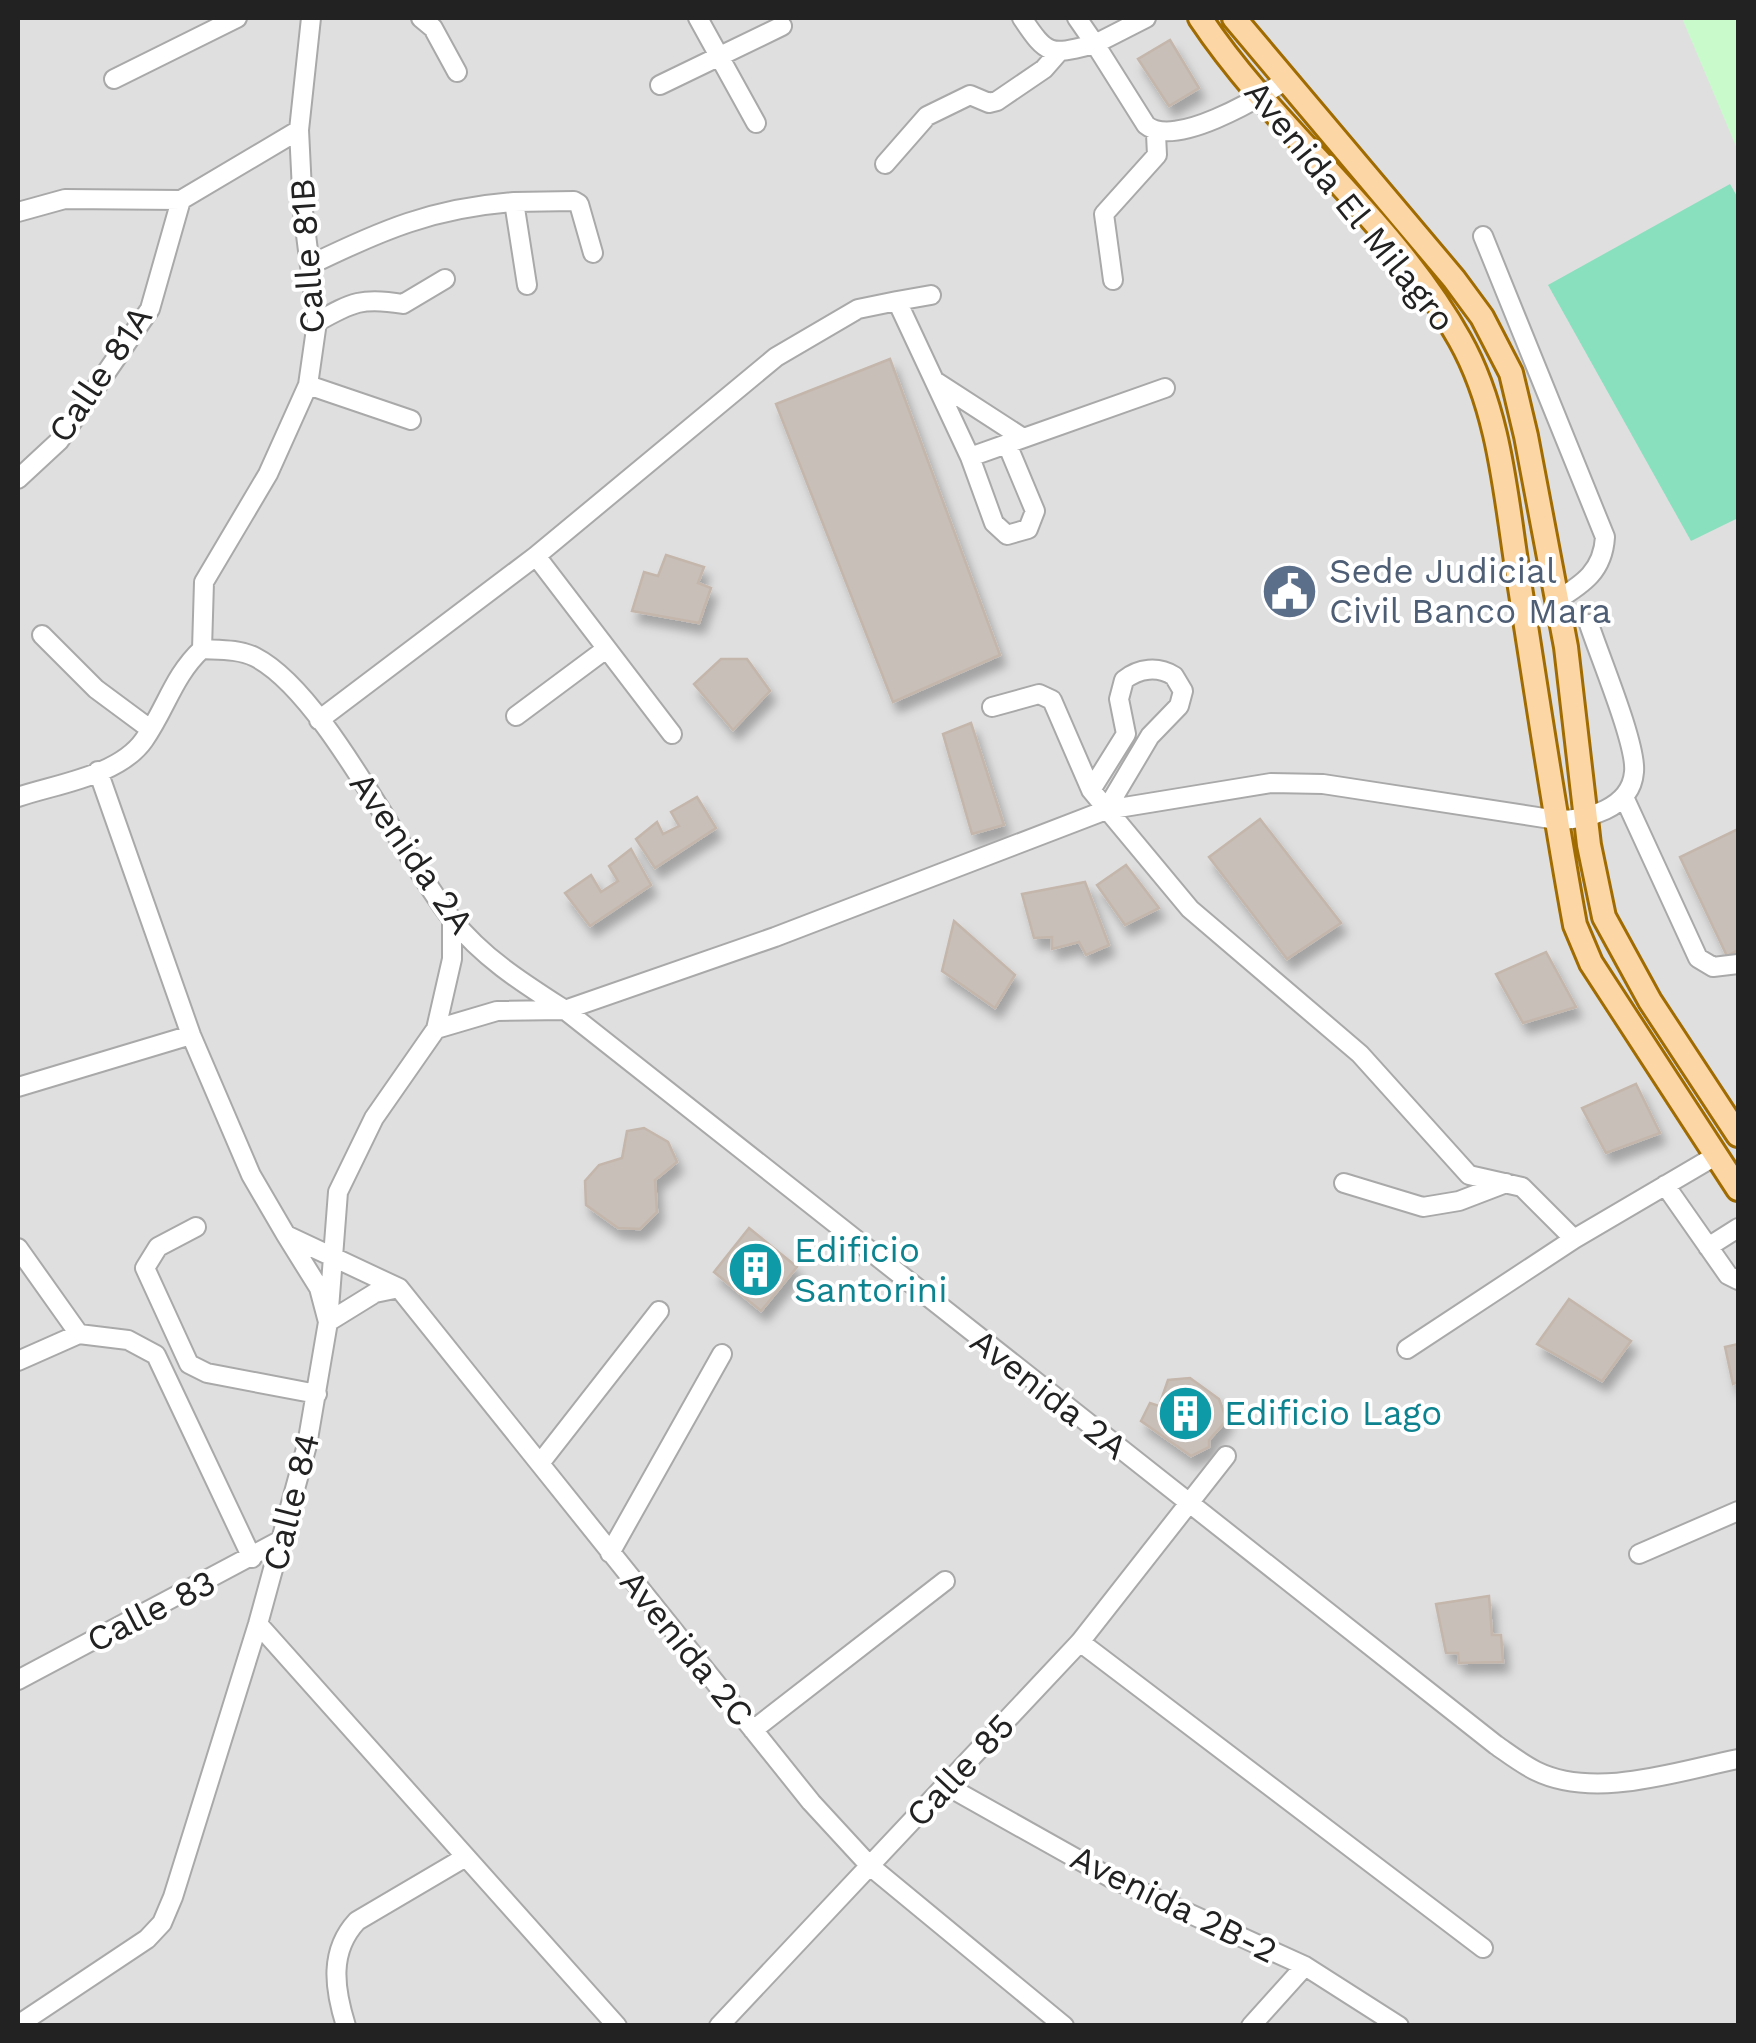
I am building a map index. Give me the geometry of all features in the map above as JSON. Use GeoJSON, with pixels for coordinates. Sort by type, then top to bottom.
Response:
{"type":"FeatureCollection","features":[{"type":"Feature","properties":{"kind":"main road","name":"Avenida El Milagro"},"geometry":{"type":"LineString","coordinates":[[1200,18],[1261,97],[1411,268],[1440,308],[1475,370],[1500,466],[1575,924],[1591,964],[1738,1188]]}},
{"type":"Feature","properties":{"kind":"main road","name":"Avenida El Milagro"},"geometry":{"type":"LineString","coordinates":[[1234,18],[1482,317],[1510,374],[1557,600],[1586,820],[1604,918],[1650,1002],[1738,1135]]}},
{"type":"Feature","properties":{"kind":"street"},"geometry":{"type":"LineString","coordinates":[[114,80],[237,18]]}},
{"type":"Feature","properties":{"kind":"street","name":"Calle 81B"},"geometry":{"type":"LineString","coordinates":[[202,649],[204,582],[268,474],[308,384],[317,322],[300,130],[311,18]]}},
{"type":"Feature","properties":{"kind":"street"},"geometry":{"type":"LineString","coordinates":[[422,18],[433,28],[457,72]]}},
{"type":"Feature","properties":{"kind":"street"},"geometry":{"type":"LineString","coordinates":[[698,18],[756,123]]}},
{"type":"Feature","properties":{"kind":"street"},"geometry":{"type":"LineString","coordinates":[[1022,18],[1041,46],[1058,53]]}},
{"type":"Feature","properties":{"kind":"street"},"geometry":{"type":"LineString","coordinates":[[1077,18],[1146,126],[1156,134],[1173,135],[1261,97],[1286,80]]}},
{"type":"Feature","properties":{"kind":"street"},"geometry":{"type":"LineString","coordinates":[[885,164],[911,130],[950,101],[970,95],[988,103],[997,101],[1044,69],[1058,53],[1095,44],[1146,18]]}},
{"type":"Feature","properties":{"kind":"street"},"geometry":{"type":"LineString","coordinates":[[660,85],[782,26]]}},
{"type":"Feature","properties":{"kind":"street"},"geometry":{"type":"LineString","coordinates":[[18,212],[65,199],[181,200],[300,130]]}},
{"type":"Feature","properties":{"kind":"street"},"geometry":{"type":"LineString","coordinates":[[1113,280],[1104,214],[1157,155],[1156,134]]}},
{"type":"Feature","properties":{"kind":"street","name":"Calle 81A"},"geometry":{"type":"LineString","coordinates":[[18,479],[59,441],[150,310],[181,200]]}},
{"type":"Feature","properties":{"kind":"street"},"geometry":{"type":"LineString","coordinates":[[310,264],[385,229],[456,206],[514,202],[580,204],[593,253]]}},
{"type":"Feature","properties":{"kind":"street"},"geometry":{"type":"LineString","coordinates":[[514,202],[528,285]]}},
{"type":"Feature","properties":{"kind":"street"},"geometry":{"type":"LineString","coordinates":[[1483,236],[1605,538],[1604,551],[1588,580],[1557,600]]}},
{"type":"Feature","properties":{"kind":"street"},"geometry":{"type":"LineString","coordinates":[[317,322],[353,302],[380,298],[404,304],[445,279]]}},
{"type":"Feature","properties":{"kind":"street"},"geometry":{"type":"LineString","coordinates":[[319,720],[536,556],[776,357],[858,309],[931,294]]}},
{"type":"Feature","properties":{"kind":"street"},"geometry":{"type":"LineString","coordinates":[[897,301],[970,457],[994,523],[1008,535],[1017,534],[1035,521],[1035,510],[1015,441],[934,380]]}},
{"type":"Feature","properties":{"kind":"street"},"geometry":{"type":"LineString","coordinates":[[308,384],[410,420]]}},
{"type":"Feature","properties":{"kind":"street"},"geometry":{"type":"LineString","coordinates":[[970,457],[1165,388]]}},
{"type":"Feature","properties":{"kind":"street"},"geometry":{"type":"LineString","coordinates":[[536,556],[672,734]]}},
{"type":"Feature","properties":{"kind":"street"},"geometry":{"type":"LineString","coordinates":[[436,1029],[497,1010],[565,1010],[775,937],[1106,810],[1288,784],[1322,784],[1557,820],[1586,820],[1624,796],[1634,772],[1589,624]]}},
{"type":"Feature","properties":{"kind":"street"},"geometry":{"type":"LineString","coordinates":[[42,635],[96,689],[150,730]]}},
{"type":"Feature","properties":{"kind":"street"},"geometry":{"type":"LineString","coordinates":[[18,797],[124,760],[150,730],[172,683],[202,649]]}},
{"type":"Feature","properties":{"kind":"street","name":"Avenida 2A"},"geometry":{"type":"LineString","coordinates":[[202,649],[252,655],[278,673],[319,720],[452,919],[506,972],[565,1010],[1496,1746],[1536,1772],[1563,1780],[1593,1782],[1650,1777],[1738,1759]]}},
{"type":"Feature","properties":{"kind":"street"},"geometry":{"type":"LineString","coordinates":[[516,716],[606,649]]}},
{"type":"Feature","properties":{"kind":"street"},"geometry":{"type":"LineString","coordinates":[[1091,790],[1127,727],[1119,688],[1131,674],[1154,669],[1174,676],[1182,691],[1179,706],[1154,731],[1106,810]]}},
{"type":"Feature","properties":{"kind":"street"},"geometry":{"type":"LineString","coordinates":[[992,707],[1038,694],[1052,700],[1091,790],[1218,936],[1273,975],[1360,1054],[1462,1168],[1478,1178],[1512,1181],[1535,1198],[1574,1239]]}},
{"type":"Feature","properties":{"kind":"street"},"geometry":{"type":"LineString","coordinates":[[1127,727],[1154,731]]}},
{"type":"Feature","properties":{"kind":"street"},"geometry":{"type":"LineString","coordinates":[[98,771],[191,1036],[251,1175],[319,1288],[328,1322],[376,1293],[399,1288]]}},
{"type":"Feature","properties":{"kind":"street"},"geometry":{"type":"LineString","coordinates":[[1624,796],[1698,958],[1713,967],[1738,964]]}},
{"type":"Feature","properties":{"kind":"street","name":"Calle 84"},"geometry":{"type":"LineString","coordinates":[[18,2025],[127,1953],[162,1923],[283,1539],[317,1394],[328,1322],[338,1192],[346,1169],[436,1029],[452,958],[452,919]]}},
{"type":"Feature","properties":{"kind":"street"},"geometry":{"type":"LineString","coordinates":[[18,1087],[191,1036]]}},
{"type":"Feature","properties":{"kind":"street"},"geometry":{"type":"LineString","coordinates":[[1407,1349],[1574,1239],[1717,1154]]}},
{"type":"Feature","properties":{"kind":"street"},"geometry":{"type":"LineString","coordinates":[[1344,1183],[1423,1207],[1459,1200],[1512,1181]]}},
{"type":"Feature","properties":{"kind":"street"},"geometry":{"type":"LineString","coordinates":[[1665,1185],[1728,1275],[1738,1280]]}},
{"type":"Feature","properties":{"kind":"street"},"geometry":{"type":"LineString","coordinates":[[196,1227],[158,1247],[145,1268],[182,1356],[207,1372],[317,1394]]}},
{"type":"Feature","properties":{"kind":"street"},"geometry":{"type":"LineString","coordinates":[[1708,1247],[1738,1228]]}},
{"type":"Feature","properties":{"kind":"street","name":"Avenida 2C"},"geometry":{"type":"LineString","coordinates":[[286,1234],[399,1288],[753,1730],[870,1866],[1064,2026]]}},
{"type":"Feature","properties":{"kind":"street"},"geometry":{"type":"LineString","coordinates":[[18,1248],[80,1334]]}},
{"type":"Feature","properties":{"kind":"street"},"geometry":{"type":"LineString","coordinates":[[540,1462],[659,1311]]}},
{"type":"Feature","properties":{"kind":"street"},"geometry":{"type":"LineString","coordinates":[[18,1361],[80,1334],[128,1340],[156,1355],[252,1558]]}},
{"type":"Feature","properties":{"kind":"street"},"geometry":{"type":"LineString","coordinates":[[610,1552],[722,1354]]}},
{"type":"Feature","properties":{"kind":"street","name":"Calle 85"},"geometry":{"type":"LineString","coordinates":[[720,2026],[1080,1642],[1226,1456]]}},
{"type":"Feature","properties":{"kind":"street"},"geometry":{"type":"LineString","coordinates":[[1639,1554],[1738,1511]]}},
{"type":"Feature","properties":{"kind":"street","name":"Calle 83"},"geometry":{"type":"LineString","coordinates":[[18,1680],[283,1539]]}},
{"type":"Feature","properties":{"kind":"street"},"geometry":{"type":"LineString","coordinates":[[753,1730],[945,1582]]}},
{"type":"Feature","properties":{"kind":"street"},"geometry":{"type":"LineString","coordinates":[[258,1624],[617,2026]]}},
{"type":"Feature","properties":{"kind":"street"},"geometry":{"type":"LineString","coordinates":[[1080,1642],[1483,1948]]}},
{"type":"Feature","properties":{"kind":"street","name":"Avenida 2B-2"},"geometry":{"type":"LineString","coordinates":[[946,1786],[1110,1878],[1305,1966],[1399,2026]]}},
{"type":"Feature","properties":{"kind":"street"},"geometry":{"type":"LineString","coordinates":[[346,2026],[336,1960],[345,1934],[357,1921],[464,1858]]}},
{"type":"Feature","properties":{"kind":"street"},"geometry":{"type":"LineString","coordinates":[[1251,2026],[1305,1966]]}},
{"type":"Feature","properties":{"kind":"shaded area"},"geometry":{"type":"Polygon","coordinates":[[[18,18],[1738,18],[1738,2025],[18,2025],[18,18]]]}},
{"type":"Feature","properties":{"kind":"green space"},"geometry":{"type":"Polygon","coordinates":[[[1682,18],[1738,18],[1738,151],[1682,18]]]}},
{"type":"Feature","properties":{"kind":"green space"},"geometry":{"type":"Polygon","coordinates":[[[1730,184],[1738,198],[1738,518],[1691,541],[1548,285],[1730,184]]]}},
{"type":"Feature","properties":{"kind":"building"},"geometry":{"type":"Polygon","coordinates":[[[1170,40],[1199,88],[1169,106],[1138,59],[1170,40]]]}},
{"type":"Feature","properties":{"kind":"building"},"geometry":{"type":"Polygon","coordinates":[[[890,359],[1000,655],[893,702],[776,404],[890,359]]]}},
{"type":"Feature","properties":{"kind":"building"},"geometry":{"type":"Polygon","coordinates":[[[666,555],[704,567],[698,583],[711,588],[699,623],[632,611],[644,572],[658,576],[666,555]]]}},
{"type":"Feature","properties":{"kind":"building"},"geometry":{"type":"Polygon","coordinates":[[[721,659],[747,659],[770,691],[733,730],[694,684],[721,659]]]}},
{"type":"Feature","properties":{"kind":"building"},"geometry":{"type":"Polygon","coordinates":[[[971,723],[1004,825],[972,834],[943,734],[971,723]]]}},
{"type":"Feature","properties":{"kind":"building"},"geometry":{"type":"Polygon","coordinates":[[[697,797],[716,828],[655,868],[636,839],[657,822],[663,834],[679,826],[671,812],[697,797]]]}},
{"type":"Feature","properties":{"kind":"building"},"geometry":{"type":"Polygon","coordinates":[[[1260,819],[1341,923],[1287,959],[1209,857],[1260,819]]]}},
{"type":"Feature","properties":{"kind":"building"},"geometry":{"type":"Polygon","coordinates":[[[1738,829],[1738,950],[1727,956],[1680,857],[1738,829]]]}},
{"type":"Feature","properties":{"kind":"building"},"geometry":{"type":"Polygon","coordinates":[[[631,849],[651,885],[590,926],[565,893],[591,875],[601,892],[618,881],[609,866],[631,849]]]}},
{"type":"Feature","properties":{"kind":"building"},"geometry":{"type":"Polygon","coordinates":[[[1126,865],[1159,908],[1125,925],[1097,885],[1126,865]]]}},
{"type":"Feature","properties":{"kind":"building"},"geometry":{"type":"Polygon","coordinates":[[[1085,882],[1109,945],[1086,955],[1079,942],[1052,949],[1052,937],[1034,938],[1022,894],[1085,882]]]}},
{"type":"Feature","properties":{"kind":"building"},"geometry":{"type":"Polygon","coordinates":[[[954,921],[1015,975],[995,1008],[942,971],[954,921]]]}},
{"type":"Feature","properties":{"kind":"building"},"geometry":{"type":"Polygon","coordinates":[[[1546,952],[1576,1007],[1523,1023],[1496,974],[1546,952]]]}},
{"type":"Feature","properties":{"kind":"building"},"geometry":{"type":"Polygon","coordinates":[[[1636,1084],[1660,1133],[1606,1153],[1582,1108],[1636,1084]]]}},
{"type":"Feature","properties":{"kind":"building"},"geometry":{"type":"Polygon","coordinates":[[[644,1128],[668,1142],[677,1162],[655,1180],[657,1212],[640,1229],[618,1228],[586,1205],[585,1181],[599,1165],[622,1158],[627,1131],[644,1128]]]}},
{"type":"Feature","properties":{"kind":"building","name":"Edificio Santorini"},"geometry":{"type":"Polygon","coordinates":[[[749,1228],[797,1267],[761,1311],[714,1272],[749,1228]]]}},
{"type":"Feature","properties":{"kind":"building"},"geometry":{"type":"Polygon","coordinates":[[[1569,1299],[1631,1341],[1602,1381],[1537,1344],[1569,1299]]]}},
{"type":"Feature","properties":{"kind":"building"},"geometry":{"type":"Polygon","coordinates":[[[1738,1344],[1738,1382],[1733,1384],[1725,1347],[1738,1344]]]}},
{"type":"Feature","properties":{"kind":"building","name":"Edificio Lago"},"geometry":{"type":"Polygon","coordinates":[[[1190,1378],[1219,1399],[1227,1420],[1209,1440],[1209,1447],[1191,1456],[1141,1421],[1150,1403],[1159,1406],[1168,1380],[1190,1378]]]}},
{"type":"Feature","properties":{"kind":"building"},"geometry":{"type":"Polygon","coordinates":[[[1489,1596],[1492,1635],[1501,1635],[1503,1662],[1459,1663],[1458,1653],[1446,1653],[1436,1604],[1489,1596]]]}},
{"type":"Feature","properties":{"kind":"place","name":"Sede Judicial Civil Banco Mara"},"geometry":{"type":"Point","coordinates":[1290,591]}},
{"type":"Feature","properties":{"kind":"place","name":"Edificio Santorini"},"geometry":{"type":"Point","coordinates":[755,1270]}},
{"type":"Feature","properties":{"kind":"place","name":"Edificio Lago"},"geometry":{"type":"Point","coordinates":[1185,1413]}}]}
